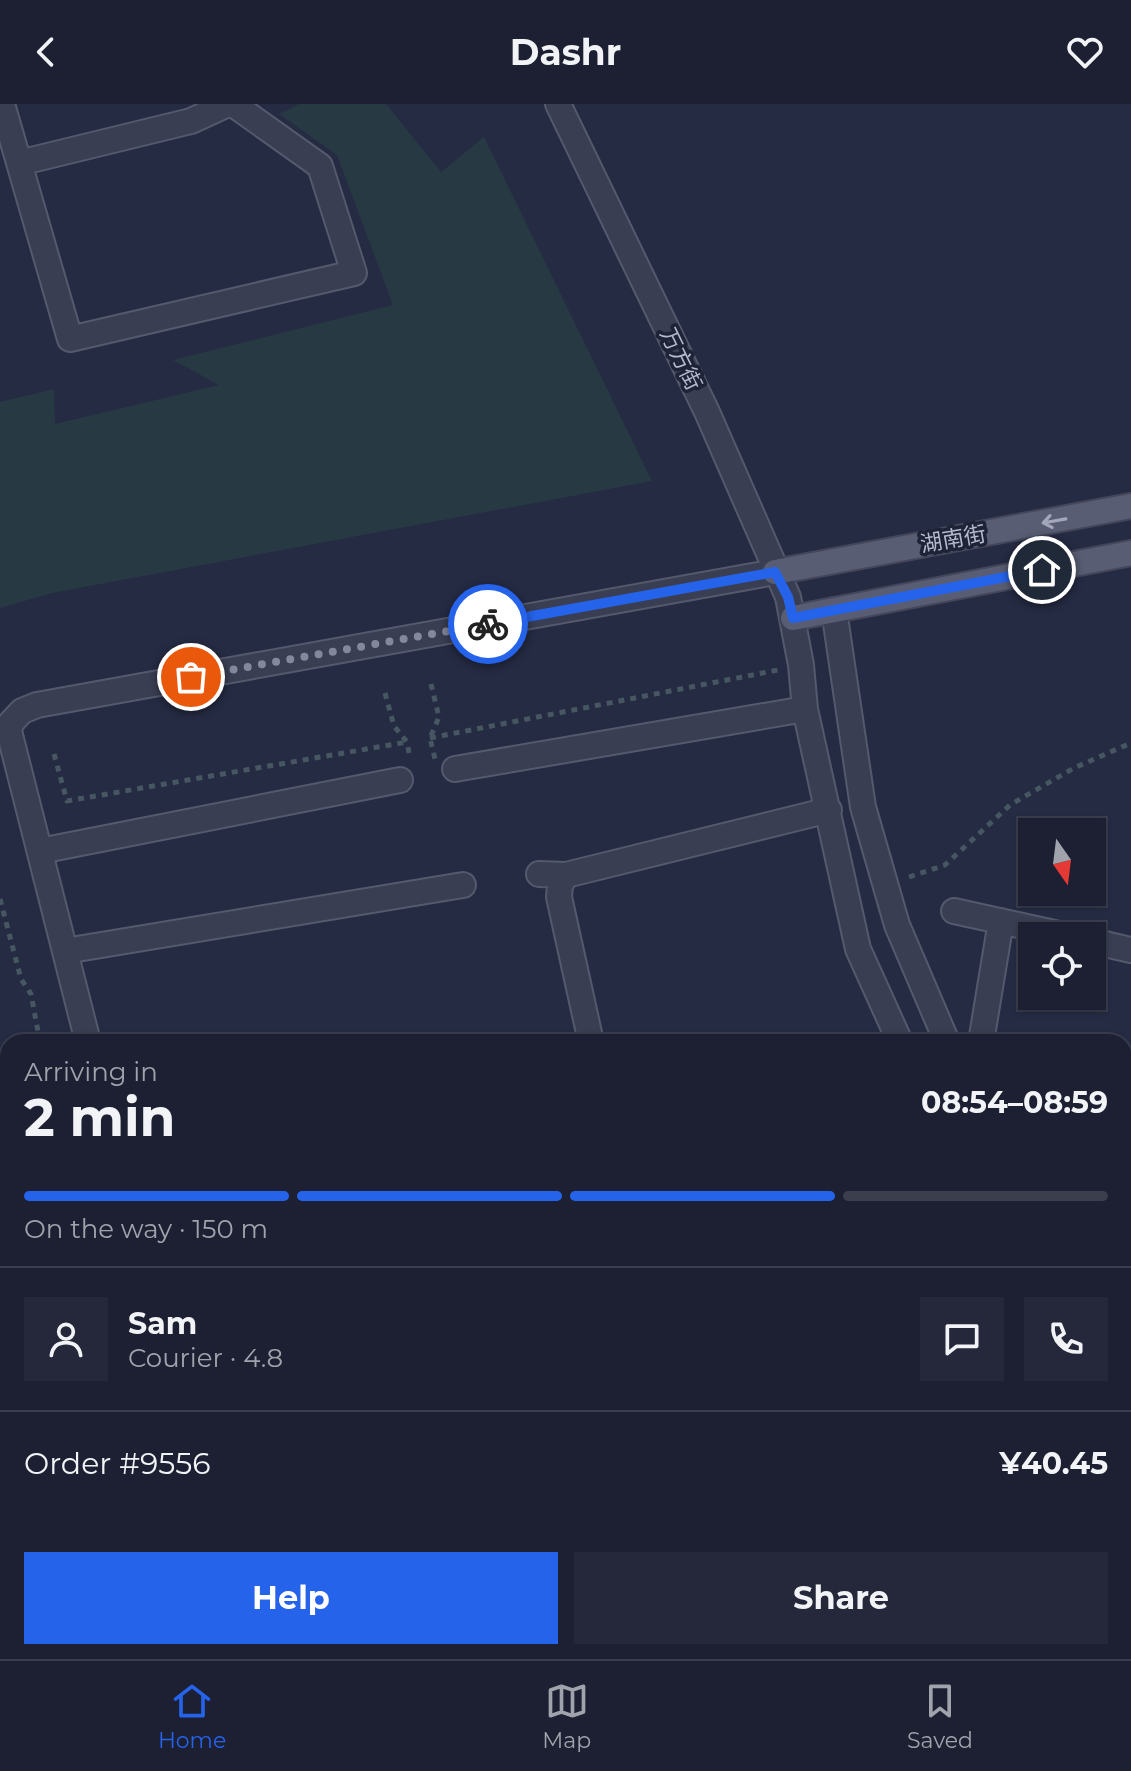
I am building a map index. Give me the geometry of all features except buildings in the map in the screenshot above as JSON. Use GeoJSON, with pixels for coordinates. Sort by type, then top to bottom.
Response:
{"type":"FeatureCollection","features":[{"type":"Feature","properties":{"kind":"main road","name":"湖南街"},"geometry":{"type":"LineString","coordinates":[[775,572],[1131,506]]}},
{"type":"Feature","properties":{"kind":"main road"},"geometry":{"type":"LineString","coordinates":[[793,618],[1131,553]]}},
{"type":"Feature","properties":{"kind":"street"},"geometry":{"type":"LineString","coordinates":[[2,104],[19,163],[70,339],[354,273],[320,166],[230,104],[191,121],[19,163]]}},
{"type":"Feature","properties":{"kind":"street","name":"万方街"},"geometry":{"type":"LineString","coordinates":[[558,104],[707,412],[788,597],[801,665],[805,709],[858,949],[896,1034]]}},
{"type":"Feature","properties":{"kind":"street"},"geometry":{"type":"LineString","coordinates":[[86,1034],[10,735],[9,725],[22,711],[37,705],[775,572]]}},
{"type":"Feature","properties":{"kind":"street"},"geometry":{"type":"LineString","coordinates":[[834,610],[863,807],[897,925],[944,1034]]}},
{"type":"Feature","properties":{"kind":"street"},"geometry":{"type":"LineString","coordinates":[[446,770],[805,709]]}},
{"type":"Feature","properties":{"kind":"street"},"geometry":{"type":"LineString","coordinates":[[40,851],[406,773]]}},
{"type":"Feature","properties":{"kind":"street"},"geometry":{"type":"LineString","coordinates":[[539,874],[566,875],[829,810]]}},
{"type":"Feature","properties":{"kind":"street"},"geometry":{"type":"LineString","coordinates":[[566,875],[560,885],[559,897],[589,1034]]}},
{"type":"Feature","properties":{"kind":"street"},"geometry":{"type":"LineString","coordinates":[[65,951],[463,885]]}},
{"type":"Feature","properties":{"kind":"street"},"geometry":{"type":"LineString","coordinates":[[954,911],[1018,925]]}},
{"type":"Feature","properties":{"kind":"street"},"geometry":{"type":"LineString","coordinates":[[982,1034],[1001,921]]}},
{"type":"Feature","properties":{"kind":"street"},"geometry":{"type":"LineString","coordinates":[[1106,944],[1131,950]]}},
{"type":"Feature","properties":{"kind":"path"},"geometry":{"type":"LineString","coordinates":[[430,738],[801,665]]}},
{"type":"Feature","properties":{"kind":"path"},"geometry":{"type":"LineString","coordinates":[[431,684],[439,717],[430,738],[446,770]]}},
{"type":"Feature","properties":{"kind":"path"},"geometry":{"type":"LineString","coordinates":[[385,693],[394,726],[407,742],[406,773]]}},
{"type":"Feature","properties":{"kind":"path"},"geometry":{"type":"LineString","coordinates":[[54,754],[67,801],[407,742]]}},
{"type":"Feature","properties":{"kind":"path"},"geometry":{"type":"LineString","coordinates":[[885,884],[945,865],[1010,805],[1074,768],[1131,743]]}},
{"type":"Feature","properties":{"kind":"path"},"geometry":{"type":"LineString","coordinates":[[0,899],[21,979],[31,994],[38,1034]]}},
{"type":"Feature","properties":{"kind":"shaded area"},"geometry":{"type":"Polygon","coordinates":[[[299,104],[386,104],[441,172],[484,137],[652,481],[52,593],[0,608],[0,402],[54,389],[55,424],[219,385],[173,360],[393,305],[337,155],[279,114],[299,104]]]}},
{"type":"Feature","properties":{"kind":"way so far"},"geometry":{"type":"LineString","coordinates":[[191,677],[488,624]]}},
{"type":"Feature","properties":{"kind":"route"},"geometry":{"type":"LineString","coordinates":[[488,624],[775,572],[788,597],[793,618],[1042,570]]}}]}
